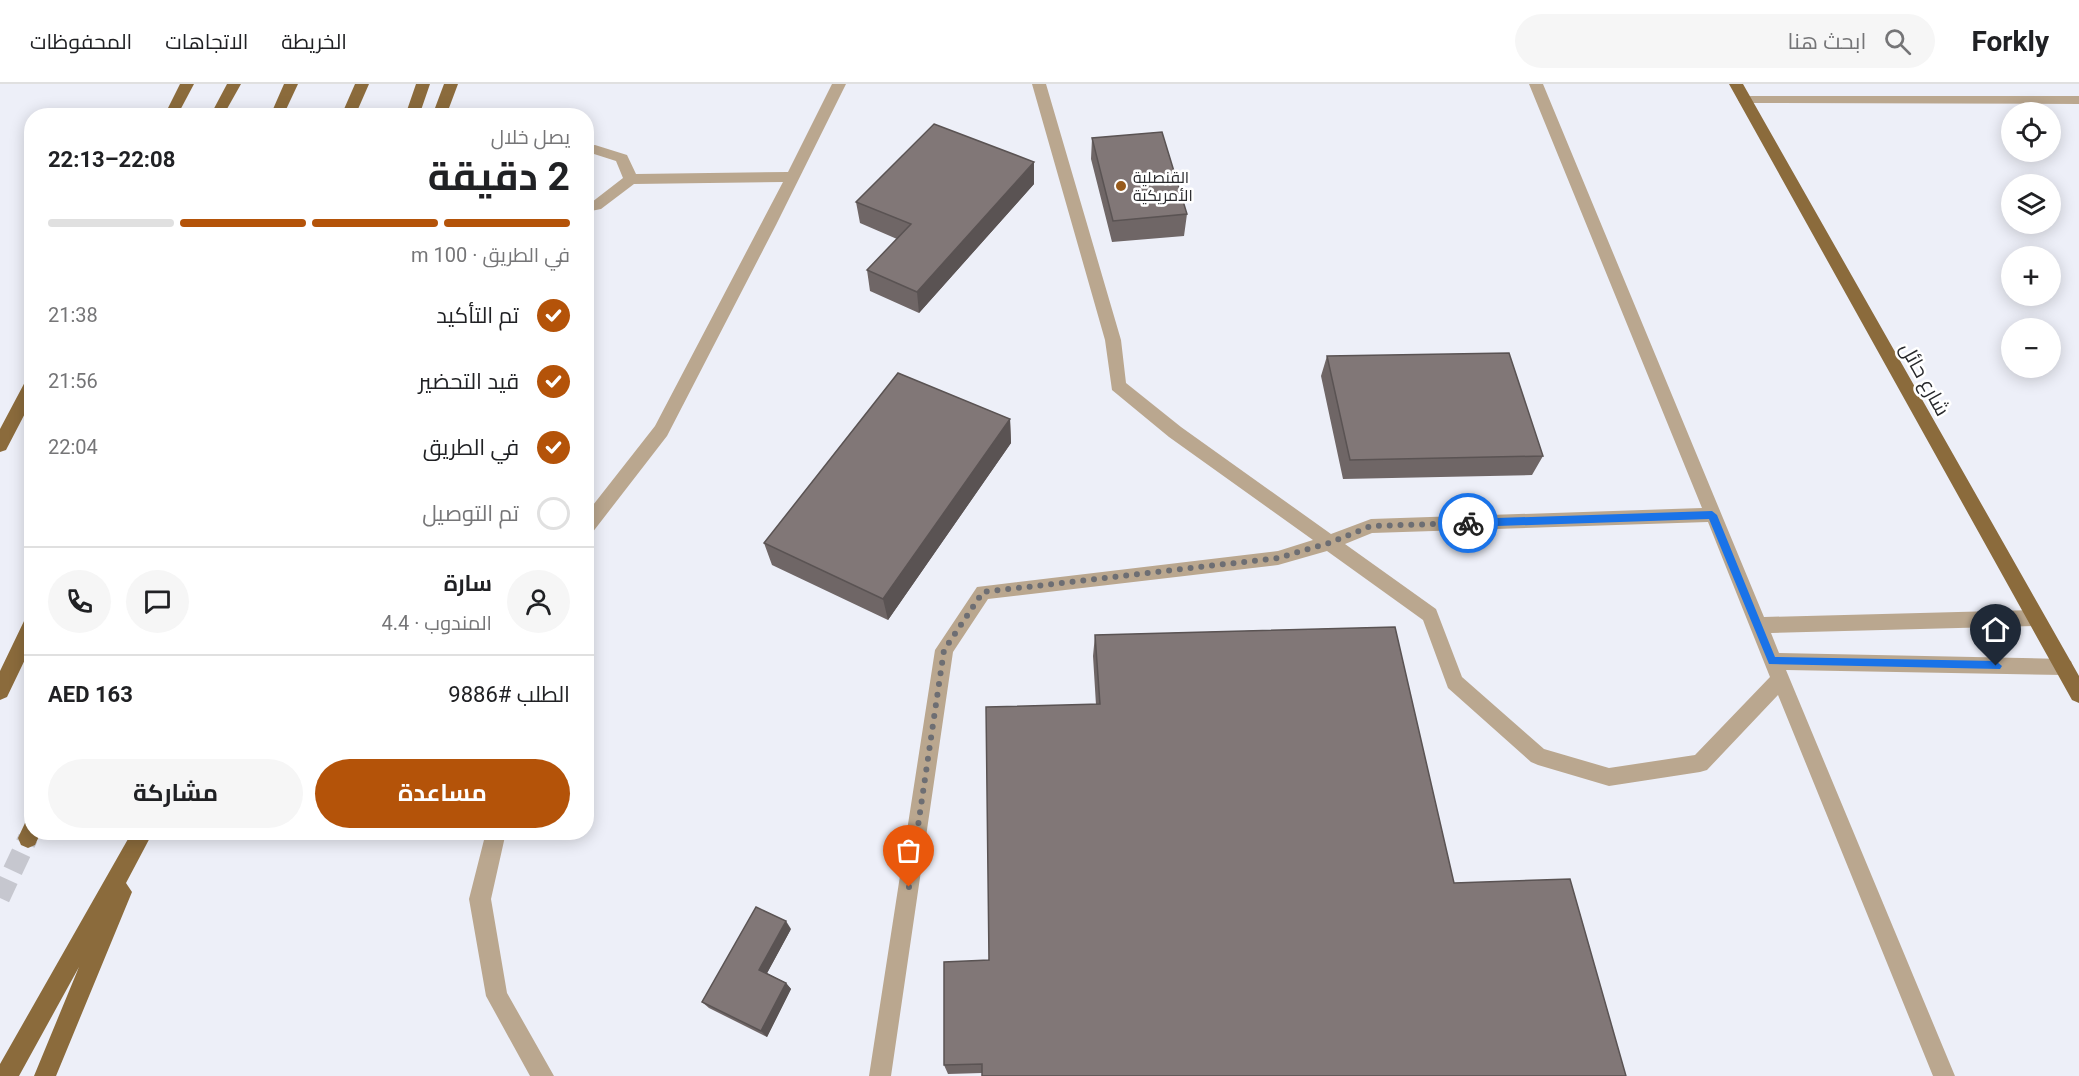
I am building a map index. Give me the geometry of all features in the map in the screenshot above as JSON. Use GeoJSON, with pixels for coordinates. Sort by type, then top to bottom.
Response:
{"type":"FeatureCollection","features":[{"type":"Feature","properties":{"kind":"main road"},"geometry":{"type":"LineString","coordinates":[[174,108],[187,84]]}},
{"type":"Feature","properties":{"kind":"main road"},"geometry":{"type":"LineString","coordinates":[[220,108],[234,84]]}},
{"type":"Feature","properties":{"kind":"main road"},"geometry":{"type":"LineString","coordinates":[[280,108],[291,84]]}},
{"type":"Feature","properties":{"kind":"main road"},"geometry":{"type":"LineString","coordinates":[[352,108],[362,84]]}},
{"type":"Feature","properties":{"kind":"main road"},"geometry":{"type":"LineString","coordinates":[[415,108],[423,84]]}},
{"type":"Feature","properties":{"kind":"main road"},"geometry":{"type":"LineString","coordinates":[[442,108],[451,84]]}},
{"type":"Feature","properties":{"kind":"main road","name":"شارع حائل"},"geometry":{"type":"LineString","coordinates":[[1736,84],[2079,694]]}},
{"type":"Feature","properties":{"kind":"main road"},"geometry":{"type":"LineString","coordinates":[[0,445],[24,399]]}},
{"type":"Feature","properties":{"kind":"main road"},"geometry":{"type":"LineString","coordinates":[[0,461],[24,424]]}},
{"type":"Feature","properties":{"kind":"main road"},"geometry":{"type":"LineString","coordinates":[[0,691],[24,642]]}},
{"type":"Feature","properties":{"kind":"main road"},"geometry":{"type":"LineString","coordinates":[[6,1076],[140,840]]}},
{"type":"Feature","properties":{"kind":"main road"},"geometry":{"type":"LineString","coordinates":[[45,1076],[142,840]]}},
{"type":"Feature","properties":{"kind":"main road"},"geometry":{"type":"LineString","coordinates":[[57,1076],[142,840]]}},
{"type":"Feature","properties":{"kind":"street"},"geometry":{"type":"LineString","coordinates":[[594,518],[661,431],[839,84]]}},
{"type":"Feature","properties":{"kind":"street"},"geometry":{"type":"LineString","coordinates":[[1039,84],[1113,340],[1118,386],[1175,432],[1430,615],[1455,682],[1538,756],[1609,777],[1701,763],[1776,670]]}},
{"type":"Feature","properties":{"kind":"street"},"geometry":{"type":"LineString","coordinates":[[1536,84],[1944,1076]]}},
{"type":"Feature","properties":{"kind":"street"},"geometry":{"type":"LineString","coordinates":[[1745,100],[2079,100]]}},
{"type":"Feature","properties":{"kind":"street"},"geometry":{"type":"LineString","coordinates":[[594,149],[622,158],[631,179]]}},
{"type":"Feature","properties":{"kind":"street"},"geometry":{"type":"LineString","coordinates":[[594,206],[631,179],[793,177]]}},
{"type":"Feature","properties":{"kind":"street"},"geometry":{"type":"LineString","coordinates":[[880,1076],[944,650],[983,592],[1278,558],[1329,543],[1371,526],[1712,515]]}},
{"type":"Feature","properties":{"kind":"street"},"geometry":{"type":"LineString","coordinates":[[1757,625],[2036,618]]}},
{"type":"Feature","properties":{"kind":"street"},"geometry":{"type":"LineString","coordinates":[[1776,670],[2064,667]]}},
{"type":"Feature","properties":{"kind":"street"},"geometry":{"type":"LineString","coordinates":[[493,840],[480,899],[497,996],[543,1076]]}},
{"type":"Feature","properties":{"kind":"building"},"geometry":{"type":"Polygon","coordinates":[[[934,124],[1034,162],[917,292],[867,270],[911,224],[856,202],[934,124]]]}},
{"type":"Feature","properties":{"kind":"building"},"geometry":{"type":"Polygon","coordinates":[[[1162,132],[1187,214],[1113,221],[1092,138],[1162,132]]]}},
{"type":"Feature","properties":{"kind":"building"},"geometry":{"type":"Polygon","coordinates":[[[1509,353],[1543,456],[1350,460],[1327,356],[1509,353]]]}},
{"type":"Feature","properties":{"kind":"building"},"geometry":{"type":"Polygon","coordinates":[[[898,373],[1010,419],[883,599],[764,543],[898,373]]]}},
{"type":"Feature","properties":{"kind":"building"},"geometry":{"type":"Polygon","coordinates":[[[1395,627],[1454,883],[1570,879],[1626,1076],[982,1076],[982,1064],[944,1065],[944,962],[989,960],[986,707],[1100,704],[1095,635],[1395,627]]]}},
{"type":"Feature","properties":{"kind":"building"},"geometry":{"type":"Polygon","coordinates":[[[756,907],[786,921],[759,970],[786,983],[761,1031],[702,1002],[756,907]]]}},
{"type":"Feature","properties":{"kind":"tunnel"},"geometry":{"type":"LineString","coordinates":[[0,898],[27,840]]}},
{"type":"Feature","properties":{"kind":"way so far"},"geometry":{"type":"LineString","coordinates":[[909,887],[944,650],[983,592],[1278,558],[1329,543],[1371,526],[1468,523]]}},
{"type":"Feature","properties":{"kind":"place","name":"القنصلية الأمريكية"},"geometry":{"type":"Point","coordinates":[1121,186]}},
{"type":"Feature","properties":{"kind":"route"},"geometry":{"type":"LineString","coordinates":[[1468,523],[1712,515],[1772,661],[1996,666]]}}]}
